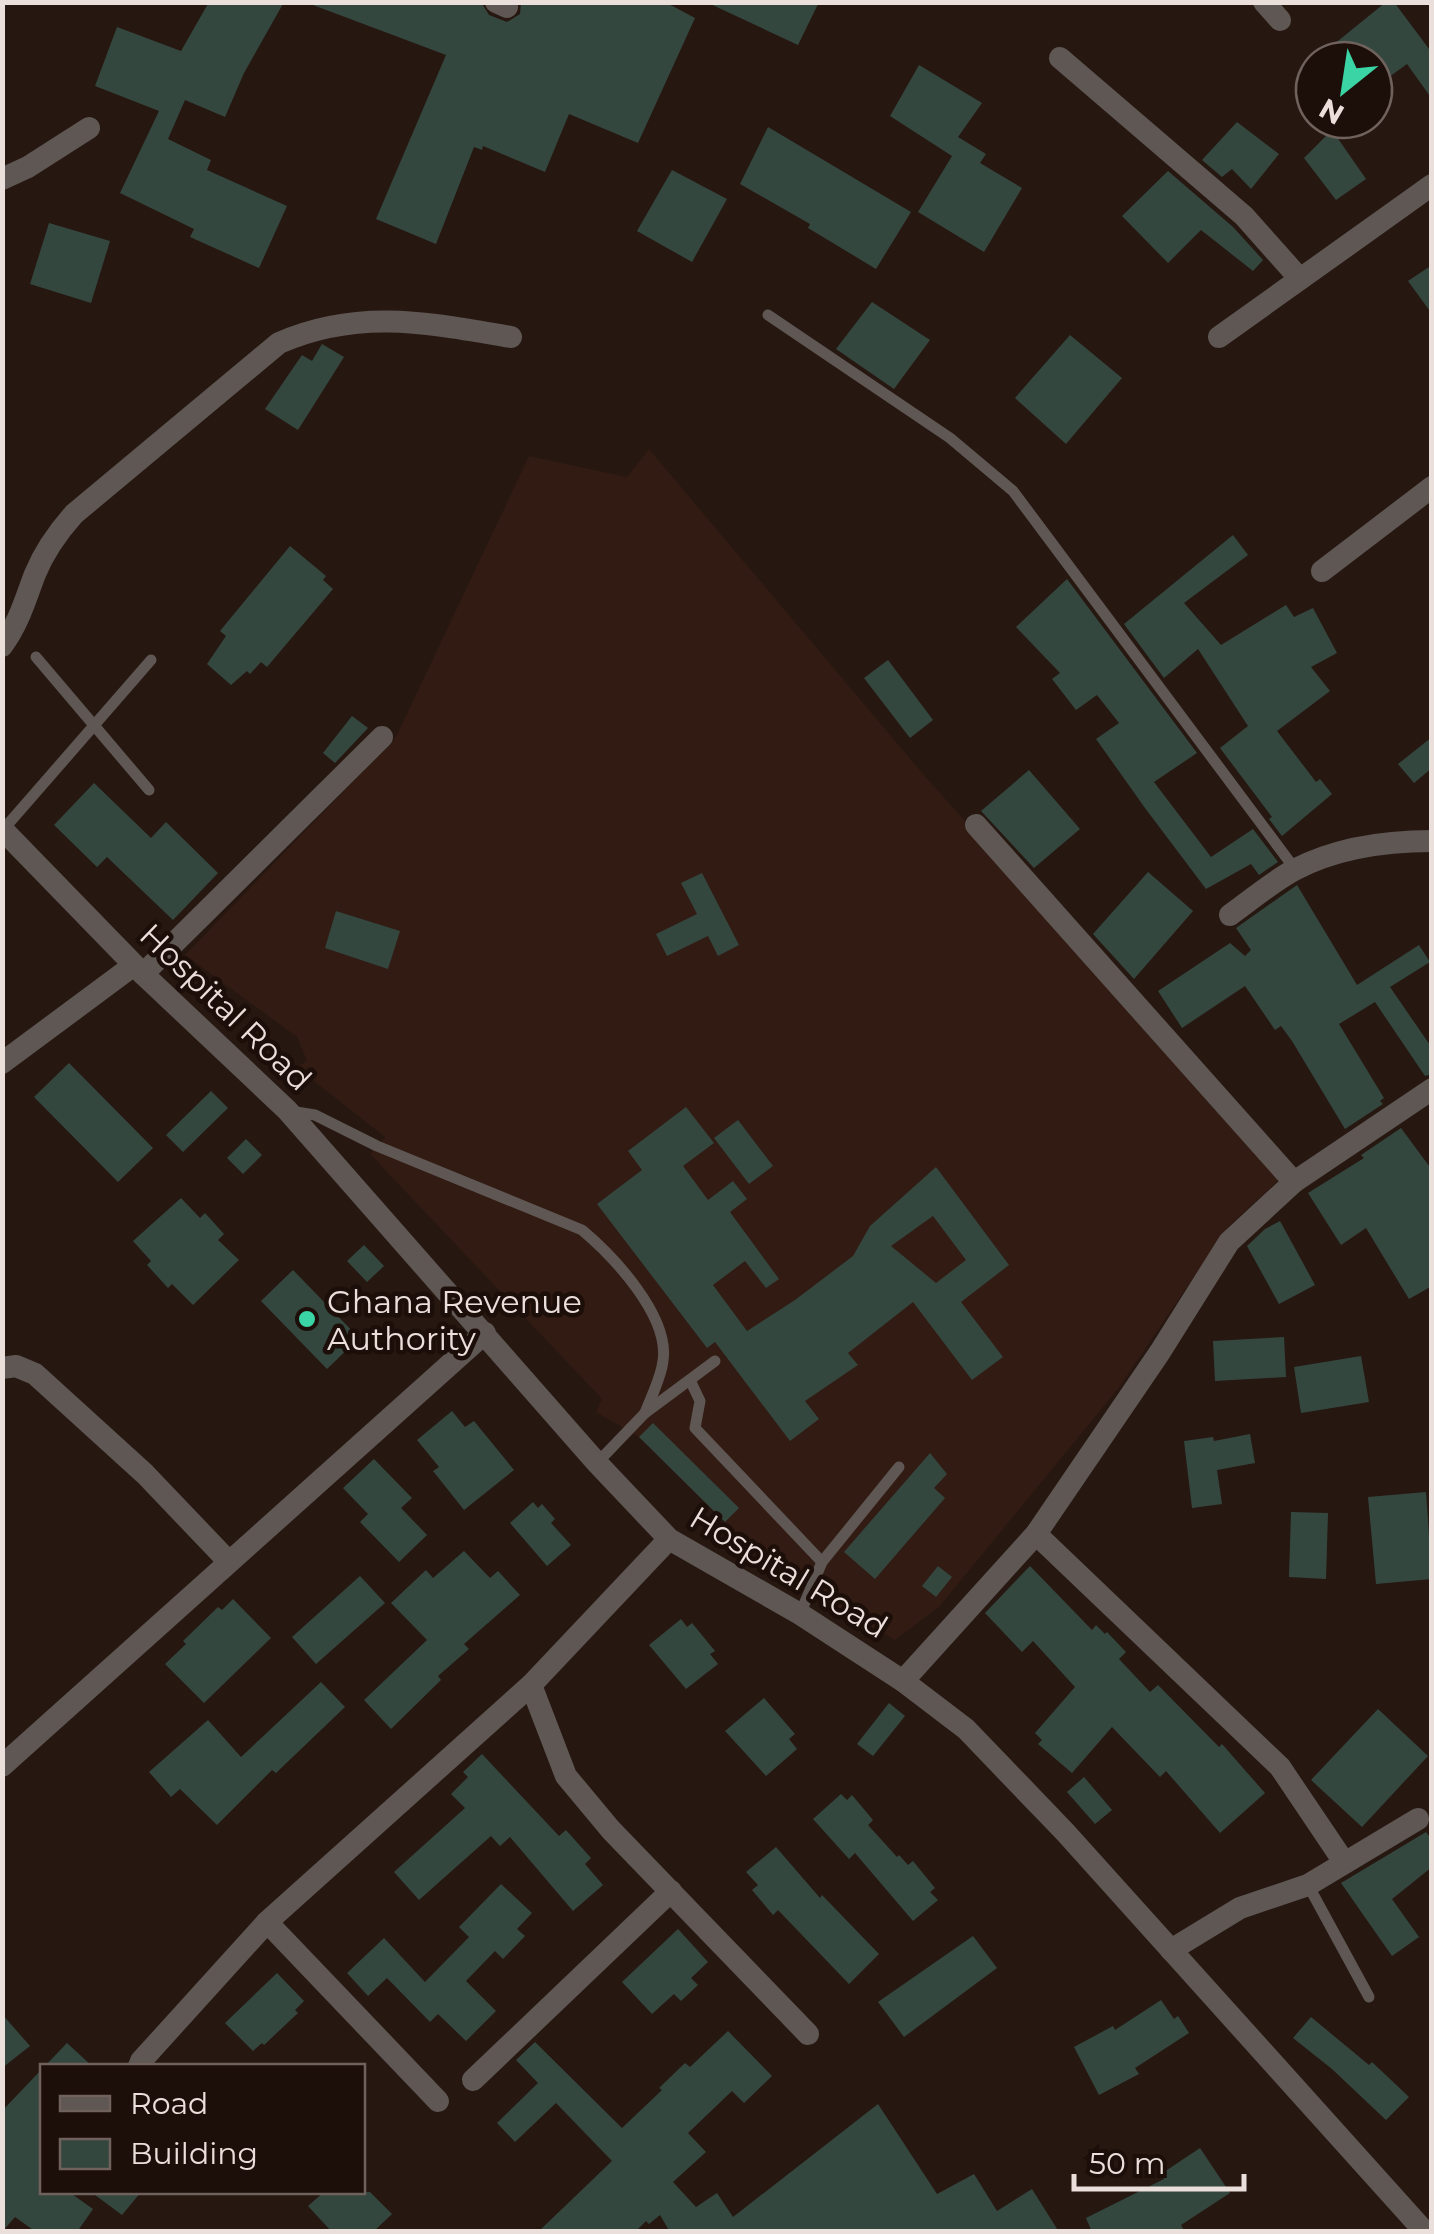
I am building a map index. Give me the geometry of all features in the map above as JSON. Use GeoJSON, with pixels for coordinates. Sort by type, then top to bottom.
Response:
{"type":"FeatureCollection","features":[{"type":"Feature","properties":{"kind":"street"},"geometry":{"type":"LineString","coordinates":[[1264,2],[1280,20]]}},
{"type":"Feature","properties":{"kind":"street"},"geometry":{"type":"LineString","coordinates":[[1060,58],[1244,216],[1300,279]]}},
{"type":"Feature","properties":{"kind":"street"},"geometry":{"type":"LineString","coordinates":[[2,179],[89,128]]}},
{"type":"Feature","properties":{"kind":"street"},"geometry":{"type":"LineString","coordinates":[[1219,337],[1432,185]]}},
{"type":"Feature","properties":{"kind":"street"},"geometry":{"type":"LineString","coordinates":[[2,646],[21,616],[44,556],[74,514],[279,343],[308,330],[391,318],[512,337]]}},
{"type":"Feature","properties":{"kind":"street"},"geometry":{"type":"LineString","coordinates":[[1322,571],[1432,487]]}},
{"type":"Feature","properties":{"kind":"street"},"geometry":{"type":"LineString","coordinates":[[2,1063],[138,969],[382,737]]}},
{"type":"Feature","properties":{"kind":"street"},"geometry":{"type":"LineString","coordinates":[[976,824],[1294,1182]]}},
{"type":"Feature","properties":{"kind":"street","name":"Hospital Road"},"geometry":{"type":"LineString","coordinates":[[3,830],[138,969],[286,1110],[596,1462],[669,1539],[800,1614],[904,1681],[966,1729],[1065,1832],[1425,2232]]}},
{"type":"Feature","properties":{"kind":"street"},"geometry":{"type":"LineString","coordinates":[[1230,914],[1295,869],[1356,848],[1393,840],[1432,844],[1428,853],[1432,862]]}},
{"type":"Feature","properties":{"kind":"street"},"geometry":{"type":"LineString","coordinates":[[904,1681],[1036,1534],[1130,1397],[1228,1242],[1294,1182],[1432,1089]]}},
{"type":"Feature","properties":{"kind":"street"},"geometry":{"type":"LineString","coordinates":[[2,1766],[485,1333]]}},
{"type":"Feature","properties":{"kind":"street"},"geometry":{"type":"LineString","coordinates":[[2,1368],[16,1366],[35,1374],[145,1474],[229,1562]]}},
{"type":"Feature","properties":{"kind":"street"},"geometry":{"type":"LineString","coordinates":[[1036,1534],[1280,1768],[1344,1862]]}},
{"type":"Feature","properties":{"kind":"street"},"geometry":{"type":"LineString","coordinates":[[140,2064],[267,1922],[531,1686],[669,1539]]}},
{"type":"Feature","properties":{"kind":"street"},"geometry":{"type":"LineString","coordinates":[[531,1686],[566,1776],[611,1830],[808,2034]]}},
{"type":"Feature","properties":{"kind":"street"},"geometry":{"type":"LineString","coordinates":[[1170,1950],[1240,1908],[1308,1885],[1418,1820]]}},
{"type":"Feature","properties":{"kind":"street"},"geometry":{"type":"LineString","coordinates":[[473,2080],[670,1892]]}},
{"type":"Feature","properties":{"kind":"street"},"geometry":{"type":"LineString","coordinates":[[267,1922],[438,2101]]}},
{"type":"Feature","properties":{"kind":"lane"},"geometry":{"type":"LineString","coordinates":[[768,316],[950,438],[1013,492],[1295,869]]}},
{"type":"Feature","properties":{"kind":"lane"},"geometry":{"type":"LineString","coordinates":[[36,656],[149,790]]}},
{"type":"Feature","properties":{"kind":"lane"},"geometry":{"type":"LineString","coordinates":[[3,830],[150,660]]}},
{"type":"Feature","properties":{"kind":"lane"},"geometry":{"type":"LineString","coordinates":[[286,1110],[315,1115],[377,1146],[582,1230],[610,1254],[644,1298],[659,1334],[664,1359],[645,1414]]}},
{"type":"Feature","properties":{"kind":"lane"},"geometry":{"type":"LineString","coordinates":[[596,1462],[645,1414],[716,1361]]}},
{"type":"Feature","properties":{"kind":"lane"},"geometry":{"type":"LineString","coordinates":[[690,1380],[700,1402],[695,1428],[822,1562]]}},
{"type":"Feature","properties":{"kind":"lane"},"geometry":{"type":"LineString","coordinates":[[800,1614],[822,1562],[900,1467]]}},
{"type":"Feature","properties":{"kind":"lane"},"geometry":{"type":"LineString","coordinates":[[1308,1885],[1369,1997]]}},
{"type":"Feature","properties":{"kind":"shaded area"},"geometry":{"type":"Polygon","coordinates":[[[649,449],[923,774],[1282,1177],[1227,1228],[1118,1389],[939,1607],[895,1640],[824,1601],[821,1589],[806,1581],[795,1585],[778,1575],[639,1437],[596,1412],[602,1399],[370,1154],[385,1137],[296,1067],[307,1061],[297,1037],[185,955],[396,737],[529,456],[627,477],[649,449]]]}},
{"type":"Feature","properties":{"kind":"building"},"geometry":{"type":"Polygon","coordinates":[[[209,2],[284,2],[244,73],[225,117],[185,100],[168,139],[211,160],[207,170],[287,206],[259,268],[190,237],[194,229],[120,193],[159,111],[95,86],[117,27],[181,51],[209,2]]]}},
{"type":"Feature","properties":{"kind":"building"},"geometry":{"type":"Polygon","coordinates":[[[305,2],[481,2],[489,15],[507,22],[520,14],[521,2],[665,2],[695,18],[638,143],[569,114],[545,172],[483,146],[482,150],[474,147],[436,244],[376,219],[446,55],[305,2]]]}},
{"type":"Feature","properties":{"kind":"building"},"geometry":{"type":"Polygon","coordinates":[[[706,2],[819,2],[798,45],[706,2]]]}},
{"type":"Feature","properties":{"kind":"building"},"geometry":{"type":"Polygon","coordinates":[[[1386,2],[1394,2],[1432,53],[1432,99],[1407,64],[1394,73],[1394,40],[1339,40],[1386,2]]]}},
{"type":"Feature","properties":{"kind":"building"},"geometry":{"type":"Polygon","coordinates":[[[919,65],[982,103],[958,137],[986,154],[980,163],[1022,188],[984,252],[918,212],[952,156],[890,116],[919,65]]]}},
{"type":"Feature","properties":{"kind":"building"},"geometry":{"type":"Polygon","coordinates":[[[1237,122],[1279,154],[1251,189],[1232,169],[1222,177],[1202,160],[1237,122]]]}},
{"type":"Feature","properties":{"kind":"building"},"geometry":{"type":"Polygon","coordinates":[[[768,127],[911,212],[876,269],[808,228],[810,224],[740,184],[768,127]]]}},
{"type":"Feature","properties":{"kind":"building"},"geometry":{"type":"Polygon","coordinates":[[[1322,140],[1339,140],[1366,179],[1336,200],[1304,158],[1322,140]]]}},
{"type":"Feature","properties":{"kind":"building"},"geometry":{"type":"Polygon","coordinates":[[[672,170],[727,199],[692,262],[637,231],[672,170]]]}},
{"type":"Feature","properties":{"kind":"building"},"geometry":{"type":"Polygon","coordinates":[[[1168,171],[1233,227],[1263,260],[1253,271],[1201,230],[1168,263],[1122,216],[1168,171]]]}},
{"type":"Feature","properties":{"kind":"building"},"geometry":{"type":"Polygon","coordinates":[[[49,223],[110,241],[91,303],[30,284],[49,223]]]}},
{"type":"Feature","properties":{"kind":"building"},"geometry":{"type":"Polygon","coordinates":[[[1432,265],[1432,314],[1408,281],[1432,265]]]}},
{"type":"Feature","properties":{"kind":"building"},"geometry":{"type":"Polygon","coordinates":[[[872,302],[930,340],[894,389],[836,349],[872,302]]]}},
{"type":"Feature","properties":{"kind":"building"},"geometry":{"type":"Polygon","coordinates":[[[1070,335],[1122,378],[1066,444],[1015,398],[1070,335]]]}},
{"type":"Feature","properties":{"kind":"building"},"geometry":{"type":"Polygon","coordinates":[[[322,344],[344,357],[298,430],[265,409],[302,355],[312,361],[322,344]]]}},
{"type":"Feature","properties":{"kind":"building"},"geometry":{"type":"Polygon","coordinates":[[[1233,535],[1248,555],[1184,603],[1221,645],[1286,605],[1294,617],[1313,608],[1337,653],[1311,667],[1330,691],[1277,731],[1316,782],[1320,779],[1332,794],[1282,836],[1220,748],[1248,726],[1198,649],[1164,678],[1124,624],[1233,535]]]}},
{"type":"Feature","properties":{"kind":"building"},"geometry":{"type":"Polygon","coordinates":[[[290,546],[326,576],[323,580],[333,589],[267,667],[261,662],[231,685],[207,664],[226,636],[220,631],[290,546]]]}},
{"type":"Feature","properties":{"kind":"building"},"geometry":{"type":"Polygon","coordinates":[[[1067,579],[1197,753],[1154,782],[1211,857],[1253,829],[1278,862],[1259,875],[1251,864],[1206,889],[1145,808],[1096,739],[1119,723],[1097,695],[1076,710],[1052,679],[1060,673],[1016,627],[1067,579]]]}},
{"type":"Feature","properties":{"kind":"building"},"geometry":{"type":"Polygon","coordinates":[[[888,660],[933,720],[910,738],[864,678],[888,660]]]}},
{"type":"Feature","properties":{"kind":"building"},"geometry":{"type":"Polygon","coordinates":[[[352,716],[368,728],[335,763],[323,753],[352,716]]]}},
{"type":"Feature","properties":{"kind":"building"},"geometry":{"type":"Polygon","coordinates":[[[1432,737],[1432,768],[1414,783],[1398,764],[1432,737]]]}},
{"type":"Feature","properties":{"kind":"building"},"geometry":{"type":"Polygon","coordinates":[[[1029,770],[1080,829],[1034,868],[981,811],[1029,770]]]}},
{"type":"Feature","properties":{"kind":"building"},"geometry":{"type":"Polygon","coordinates":[[[94,783],[151,838],[166,822],[218,873],[173,920],[107,857],[97,867],[54,825],[94,783]]]}},
{"type":"Feature","properties":{"kind":"building"},"geometry":{"type":"Polygon","coordinates":[[[1148,872],[1193,911],[1134,979],[1093,934],[1148,872]]]}},
{"type":"Feature","properties":{"kind":"building"},"geometry":{"type":"Polygon","coordinates":[[[702,873],[739,945],[718,956],[708,936],[667,956],[656,934],[697,914],[681,883],[702,873]]]}},
{"type":"Feature","properties":{"kind":"building"},"geometry":{"type":"Polygon","coordinates":[[[1297,885],[1357,985],[1419,945],[1430,962],[1390,987],[1432,1048],[1432,1074],[1425,1076],[1375,1002],[1339,1024],[1384,1098],[1380,1101],[1383,1104],[1345,1129],[1292,1041],[1281,1026],[1275,1030],[1245,986],[1182,1028],[1158,991],[1230,943],[1245,956],[1251,950],[1236,928],[1297,885]]]}},
{"type":"Feature","properties":{"kind":"building"},"geometry":{"type":"Polygon","coordinates":[[[336,911],[400,931],[388,969],[325,948],[336,911]]]}},
{"type":"Feature","properties":{"kind":"building"},"geometry":{"type":"Polygon","coordinates":[[[69,1063],[153,1148],[118,1182],[34,1097],[69,1063]]]}},
{"type":"Feature","properties":{"kind":"building"},"geometry":{"type":"Polygon","coordinates":[[[211,1091],[228,1108],[183,1152],[166,1135],[211,1091]]]}},
{"type":"Feature","properties":{"kind":"building"},"geometry":{"type":"Polygon","coordinates":[[[686,1107],[714,1143],[683,1166],[708,1200],[733,1181],[747,1199],[730,1212],[779,1279],[766,1288],[745,1261],[713,1285],[747,1331],[853,1256],[870,1226],[936,1167],[1009,1265],[961,1302],[1003,1357],[972,1380],[913,1302],[848,1353],[858,1365],[805,1401],[819,1419],[790,1441],[715,1342],[707,1348],[597,1204],[642,1170],[628,1151],[686,1107]],[[933,1216],[891,1246],[936,1283],[966,1260],[933,1216]]]}},
{"type":"Feature","properties":{"kind":"building"},"geometry":{"type":"Polygon","coordinates":[[[738,1120],[773,1166],[749,1184],[714,1138],[738,1120]]]}},
{"type":"Feature","properties":{"kind":"building"},"geometry":{"type":"Polygon","coordinates":[[[1401,1128],[1432,1170],[1432,1286],[1409,1299],[1366,1228],[1341,1245],[1308,1193],[1364,1158],[1361,1155],[1401,1128]]]}},
{"type":"Feature","properties":{"kind":"building"},"geometry":{"type":"Polygon","coordinates":[[[246,1139],[262,1155],[243,1174],[227,1158],[246,1139]]]}},
{"type":"Feature","properties":{"kind":"building"},"geometry":{"type":"Polygon","coordinates":[[[181,1198],[200,1218],[205,1213],[224,1234],[218,1240],[239,1260],[193,1305],[172,1284],[168,1288],[147,1265],[151,1261],[133,1241],[181,1198]]]}},
{"type":"Feature","properties":{"kind":"building"},"geometry":{"type":"Polygon","coordinates":[[[1280,1221],[1315,1285],[1279,1304],[1247,1246],[1280,1221]]]}},
{"type":"Feature","properties":{"kind":"building"},"geometry":{"type":"Polygon","coordinates":[[[364,1245],[384,1266],[367,1282],[347,1261],[364,1245]]]}},
{"type":"Feature","properties":{"kind":"building"},"geometry":{"type":"Polygon","coordinates":[[[293,1270],[359,1338],[327,1369],[261,1301],[293,1270]]]}},
{"type":"Feature","properties":{"kind":"building"},"geometry":{"type":"Polygon","coordinates":[[[1284,1337],[1286,1377],[1215,1381],[1213,1341],[1284,1337]]]}},
{"type":"Feature","properties":{"kind":"building"},"geometry":{"type":"Polygon","coordinates":[[[1361,1356],[1369,1402],[1301,1413],[1294,1367],[1361,1356]]]}},
{"type":"Feature","properties":{"kind":"building"},"geometry":{"type":"Polygon","coordinates":[[[452,1411],[465,1427],[474,1421],[514,1470],[464,1510],[433,1471],[439,1467],[417,1440],[452,1411]]]}},
{"type":"Feature","properties":{"kind":"building"},"geometry":{"type":"Polygon","coordinates":[[[653,1423],[739,1508],[725,1522],[639,1437],[653,1423]]]}},
{"type":"Feature","properties":{"kind":"building"},"geometry":{"type":"Polygon","coordinates":[[[1250,1434],[1255,1463],[1217,1470],[1222,1504],[1192,1508],[1184,1441],[1213,1437],[1214,1441],[1250,1434]]]}},
{"type":"Feature","properties":{"kind":"building"},"geometry":{"type":"Polygon","coordinates":[[[930,1453],[947,1474],[934,1488],[945,1498],[875,1579],[844,1552],[930,1453]]]}},
{"type":"Feature","properties":{"kind":"building"},"geometry":{"type":"Polygon","coordinates":[[[374,1459],[412,1498],[401,1508],[427,1535],[399,1562],[360,1522],[368,1514],[343,1488],[374,1459]]]}},
{"type":"Feature","properties":{"kind":"building"},"geometry":{"type":"Polygon","coordinates":[[[1426,1492],[1432,1579],[1376,1584],[1368,1497],[1426,1492]]]}},
{"type":"Feature","properties":{"kind":"building"},"geometry":{"type":"Polygon","coordinates":[[[533,1502],[538,1508],[542,1504],[555,1519],[551,1523],[571,1545],[547,1566],[510,1523],[533,1502]]]}},
{"type":"Feature","properties":{"kind":"building"},"geometry":{"type":"Polygon","coordinates":[[[1291,1512],[1328,1513],[1326,1579],[1289,1577],[1291,1512]]]}},
{"type":"Feature","properties":{"kind":"building"},"geometry":{"type":"Polygon","coordinates":[[[464,1551],[490,1578],[498,1571],[520,1595],[464,1644],[469,1649],[438,1676],[441,1680],[391,1729],[364,1700],[427,1640],[391,1603],[426,1570],[433,1578],[464,1551]]]}},
{"type":"Feature","properties":{"kind":"building"},"geometry":{"type":"Polygon","coordinates":[[[938,1566],[952,1577],[936,1597],[922,1586],[938,1566]]]}},
{"type":"Feature","properties":{"kind":"building"},"geometry":{"type":"Polygon","coordinates":[[[1030,1566],[1092,1630],[1096,1625],[1107,1632],[1126,1652],[1119,1659],[1150,1692],[1158,1685],[1219,1747],[1222,1744],[1265,1793],[1220,1833],[1166,1771],[1160,1777],[1112,1727],[1072,1773],[1038,1744],[1042,1740],[1035,1733],[1075,1687],[1033,1641],[1022,1652],[985,1613],[1030,1566]]]}},
{"type":"Feature","properties":{"kind":"building"},"geometry":{"type":"Polygon","coordinates":[[[360,1576],[385,1603],[316,1664],[292,1637],[360,1576]]]}},
{"type":"Feature","properties":{"kind":"building"},"geometry":{"type":"Polygon","coordinates":[[[233,1599],[271,1638],[204,1703],[165,1664],[218,1607],[222,1610],[233,1599]]]}},
{"type":"Feature","properties":{"kind":"building"},"geometry":{"type":"Polygon","coordinates":[[[681,1619],[687,1627],[692,1623],[715,1651],[710,1654],[718,1664],[686,1689],[649,1645],[681,1619]]]}},
{"type":"Feature","properties":{"kind":"building"},"geometry":{"type":"Polygon","coordinates":[[[321,1682],[345,1707],[276,1773],[272,1770],[217,1825],[180,1789],[171,1797],[149,1772],[208,1720],[241,1757],[321,1682]]]}},
{"type":"Feature","properties":{"kind":"building"},"geometry":{"type":"Polygon","coordinates":[[[764,1698],[795,1734],[789,1739],[797,1749],[766,1776],[725,1731],[764,1698]]]}},
{"type":"Feature","properties":{"kind":"building"},"geometry":{"type":"Polygon","coordinates":[[[889,1703],[905,1716],[873,1756],[857,1744],[889,1703]]]}},
{"type":"Feature","properties":{"kind":"building"},"geometry":{"type":"Polygon","coordinates":[[[1378,1709],[1428,1756],[1362,1827],[1311,1780],[1378,1709]]]}},
{"type":"Feature","properties":{"kind":"building"},"geometry":{"type":"Polygon","coordinates":[[[482,1754],[559,1836],[566,1830],[591,1858],[585,1864],[603,1885],[573,1911],[510,1837],[500,1846],[491,1836],[419,1900],[394,1872],[465,1808],[451,1794],[468,1777],[463,1772],[482,1754]]]}},
{"type":"Feature","properties":{"kind":"building"},"geometry":{"type":"Polygon","coordinates":[[[1084,1777],[1112,1810],[1095,1824],[1067,1792],[1084,1777]]]}},
{"type":"Feature","properties":{"kind":"building"},"geometry":{"type":"Polygon","coordinates":[[[841,1794],[847,1800],[852,1795],[873,1820],[868,1825],[897,1857],[908,1865],[913,1861],[935,1888],[930,1892],[938,1900],[913,1921],[855,1853],[849,1859],[813,1819],[841,1794]]]}},
{"type":"Feature","properties":{"kind":"building"},"geometry":{"type":"Polygon","coordinates":[[[1426,1832],[1432,1840],[1432,1867],[1392,1899],[1419,1937],[1392,1956],[1341,1883],[1426,1832]]]}},
{"type":"Feature","properties":{"kind":"building"},"geometry":{"type":"Polygon","coordinates":[[[776,1847],[820,1898],[822,1895],[879,1954],[849,1984],[778,1910],[773,1915],[752,1890],[758,1885],[746,1872],[776,1847]]]}},
{"type":"Feature","properties":{"kind":"building"},"geometry":{"type":"Polygon","coordinates":[[[501,1884],[532,1913],[517,1929],[525,1936],[503,1959],[495,1951],[466,1981],[496,2011],[466,2041],[438,2014],[430,2022],[387,1978],[368,1996],[347,1973],[384,1938],[425,1982],[469,1937],[459,1927],[501,1884]]]}},
{"type":"Feature","properties":{"kind":"building"},"geometry":{"type":"Polygon","coordinates":[[[678,1929],[708,1962],[691,1978],[698,1985],[681,2001],[674,1994],[652,2014],[622,1982],[678,1929]]]}},
{"type":"Feature","properties":{"kind":"building"},"geometry":{"type":"Polygon","coordinates":[[[973,1936],[997,1968],[904,2037],[878,2002],[973,1936]]]}},
{"type":"Feature","properties":{"kind":"building"},"geometry":{"type":"Polygon","coordinates":[[[277,1973],[304,2001],[295,2010],[298,2013],[253,2051],[225,2023],[277,1973]]]}},
{"type":"Feature","properties":{"kind":"building"},"geometry":{"type":"Polygon","coordinates":[[[1161,2000],[1189,2033],[1135,2068],[1139,2074],[1099,2095],[1074,2047],[1113,2026],[1115,2030],[1161,2000]]]}},
{"type":"Feature","properties":{"kind":"building"},"geometry":{"type":"Polygon","coordinates":[[[2,2014],[30,2046],[2,2068],[2,2014]]]}},
{"type":"Feature","properties":{"kind":"building"},"geometry":{"type":"Polygon","coordinates":[[[1311,2017],[1369,2065],[1372,2062],[1409,2097],[1386,2120],[1293,2038],[1311,2017]]]}},
{"type":"Feature","properties":{"kind":"building"},"geometry":{"type":"Polygon","coordinates":[[[728,2031],[772,2076],[744,2103],[732,2091],[688,2133],[706,2152],[673,2182],[696,2207],[717,2193],[733,2217],[878,2104],[937,2194],[974,2174],[997,2211],[1032,2189],[1059,2232],[670,2232],[660,2215],[635,2232],[538,2232],[612,2161],[556,2103],[515,2142],[497,2123],[538,2083],[516,2060],[535,2042],[622,2128],[685,2063],[690,2067],[728,2031]]]}},
{"type":"Feature","properties":{"kind":"building"},"geometry":{"type":"Polygon","coordinates":[[[67,2043],[90,2064],[47,2064],[67,2043]]]}},
{"type":"Feature","properties":{"kind":"building"},"geometry":{"type":"Polygon","coordinates":[[[40,2071],[40,2194],[72,2194],[93,2209],[77,2232],[36,2232],[15,2217],[2,2232],[2,2111],[40,2071]]]}},
{"type":"Feature","properties":{"kind":"building"},"geometry":{"type":"Polygon","coordinates":[[[1200,2148],[1230,2193],[1181,2225],[1185,2232],[1092,2232],[1086,2218],[1164,2179],[1161,2174],[1200,2148]]]}},
{"type":"Feature","properties":{"kind":"building"},"geometry":{"type":"Polygon","coordinates":[[[370,2192],[392,2214],[373,2232],[332,2232],[308,2206],[322,2194],[370,2192]]]}},
{"type":"Feature","properties":{"kind":"building"},"geometry":{"type":"Polygon","coordinates":[[[94,2194],[139,2194],[122,2215],[94,2194]]]}},
{"type":"Feature","properties":{"kind":"place","name":"Ghana Revenue Authority"},"geometry":{"type":"Point","coordinates":[307,1319]}}]}
